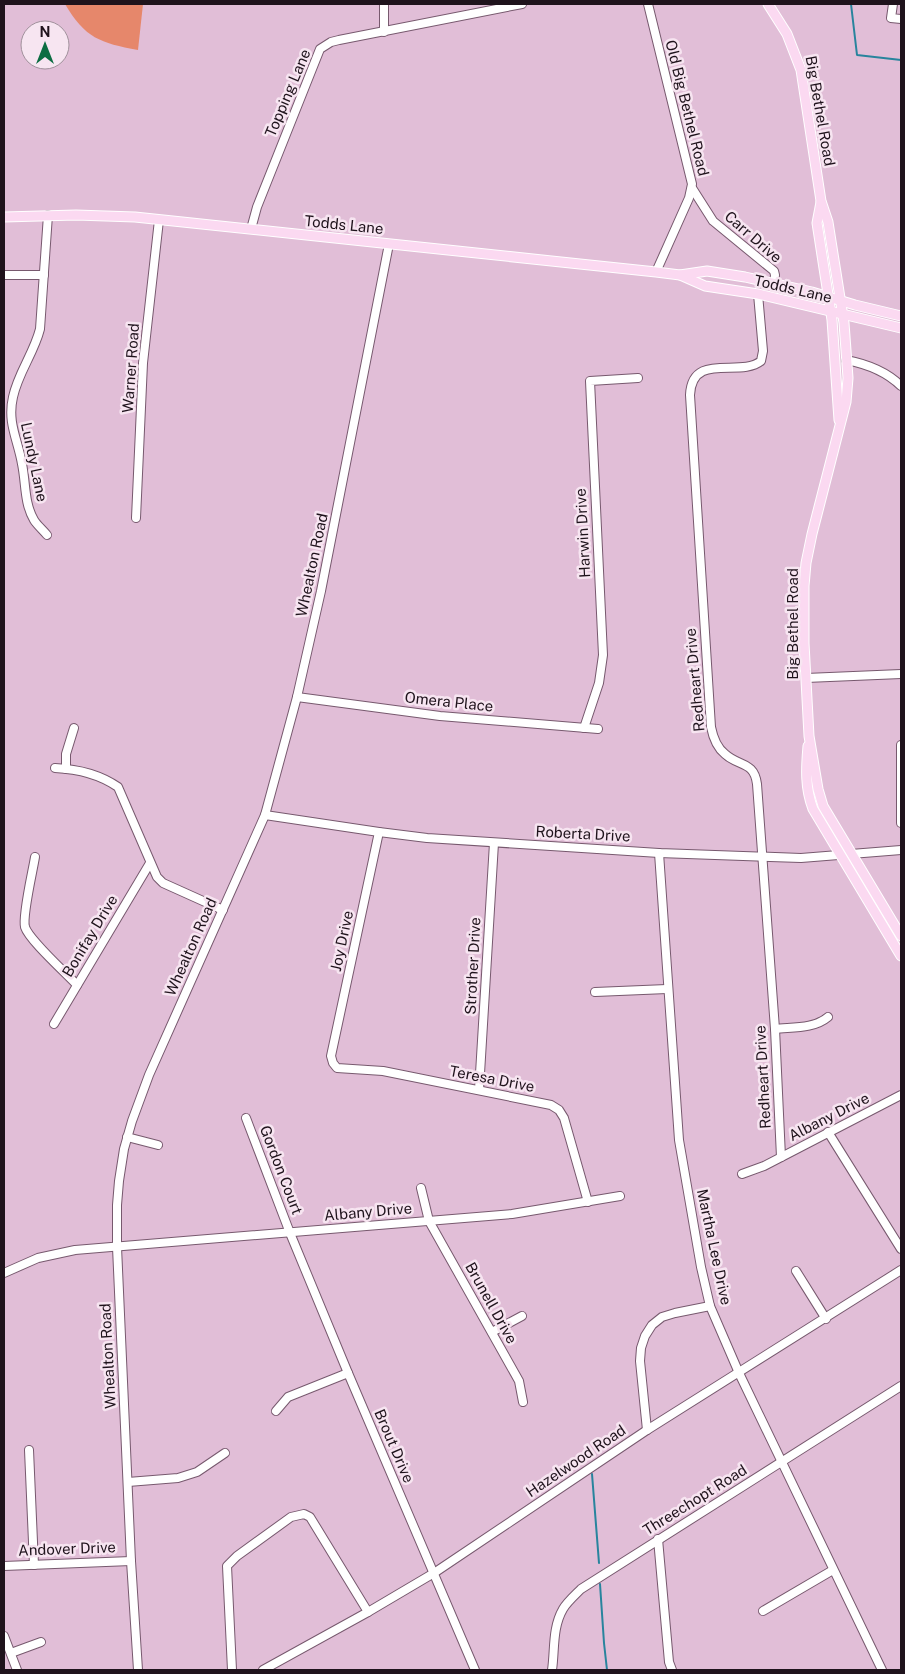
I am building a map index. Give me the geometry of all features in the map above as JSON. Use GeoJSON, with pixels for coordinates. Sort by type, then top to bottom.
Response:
{"type":"FeatureCollection","features":[{"type":"Feature","properties":{"kind":"main road","name":"Big Bethel Road"},"geometry":{"type":"LineString","coordinates":[[768,4],[787,34],[801,70],[821,201],[828,222],[840,300],[848,378],[846,402],[806,563],[804,607],[809,736],[821,801],[901,936]]}},
{"type":"Feature","properties":{"kind":"main road","name":"Big Bethel Road"},"geometry":{"type":"LineString","coordinates":[[821,201],[817,223],[831,312],[839,425]]}},
{"type":"Feature","properties":{"kind":"main road","name":"Todds Lane"},"geometry":{"type":"LineString","coordinates":[[4,217],[48,215],[110,216],[251,229],[680,275],[707,271],[774,283],[901,316]]}},
{"type":"Feature","properties":{"kind":"main road","name":"Todds Lane"},"geometry":{"type":"LineString","coordinates":[[680,275],[705,286],[758,294],[901,328]]}},
{"type":"Feature","properties":{"kind":"main road","name":"Big Bethel Road"},"geometry":{"type":"LineString","coordinates":[[809,736],[806,768],[808,794],[816,815],[901,956]]}},
{"type":"Feature","properties":{"kind":"street"},"geometry":{"type":"LineString","coordinates":[[384,4],[384,32]]}},
{"type":"Feature","properties":{"kind":"street","name":"Topping Lane"},"geometry":{"type":"LineString","coordinates":[[251,229],[263,191],[320,50],[331,42],[339,40],[522,4]]}},
{"type":"Feature","properties":{"kind":"street","name":"Old Big Bethel Road"},"geometry":{"type":"LineString","coordinates":[[648,4],[692,180],[692,188],[656,272]]}},
{"type":"Feature","properties":{"kind":"street"},"geometry":{"type":"LineString","coordinates":[[893,4],[891,18],[901,19]]}},
{"type":"Feature","properties":{"kind":"street","name":"Carr Drive"},"geometry":{"type":"LineString","coordinates":[[692,188],[713,221],[774,271],[774,283]]}},
{"type":"Feature","properties":{"kind":"street","name":"Lundy Lane"},"geometry":{"type":"LineString","coordinates":[[47,534],[34,520],[27,504],[22,463],[11,426],[11,410],[13,395],[37,342],[40,329],[48,215]]}},
{"type":"Feature","properties":{"kind":"street","name":"Warner Road"},"geometry":{"type":"LineString","coordinates":[[136,518],[144,364],[160,220]]}},
{"type":"Feature","properties":{"kind":"street","name":"Whealton Road"},"geometry":{"type":"LineString","coordinates":[[138,1670],[131,1561],[117,1247],[119,1181],[132,1121],[149,1075],[265,815],[297,697],[322,583],[389,244]]}},
{"type":"Feature","properties":{"kind":"street"},"geometry":{"type":"LineString","coordinates":[[5,276],[44,275]]}},
{"type":"Feature","properties":{"kind":"street","name":"Redheart Drive"},"geometry":{"type":"LineString","coordinates":[[758,294],[763,351],[761,361],[753,365],[706,370],[696,376],[692,383],[690,395],[711,726],[714,741],[724,754],[746,764],[756,776],[775,1029],[781,1156]]}},
{"type":"Feature","properties":{"kind":"street"},"geometry":{"type":"LineString","coordinates":[[846,360],[885,372],[901,386]]}},
{"type":"Feature","properties":{"kind":"street","name":"Harwin Drive"},"geometry":{"type":"LineString","coordinates":[[584,728],[599,683],[603,655],[590,381],[638,378]]}},
{"type":"Feature","properties":{"kind":"street"},"geometry":{"type":"LineString","coordinates":[[806,678],[901,674]]}},
{"type":"Feature","properties":{"kind":"street","name":"Omera Place"},"geometry":{"type":"LineString","coordinates":[[297,697],[440,716],[598,729]]}},
{"type":"Feature","properties":{"kind":"street"},"geometry":{"type":"LineString","coordinates":[[66,768],[66,754],[74,728]]}},
{"type":"Feature","properties":{"kind":"street"},"geometry":{"type":"LineString","coordinates":[[901,745],[901,823]]}},
{"type":"Feature","properties":{"kind":"street"},"geometry":{"type":"LineString","coordinates":[[55,768],[73,769],[108,780],[118,786],[154,872],[163,883],[223,910]]}},
{"type":"Feature","properties":{"kind":"street","name":"Roberta Drive"},"geometry":{"type":"LineString","coordinates":[[265,815],[427,838],[659,853],[801,858],[901,850]]}},
{"type":"Feature","properties":{"kind":"street","name":"Joy Drive"},"geometry":{"type":"LineString","coordinates":[[331,1056],[380,832]]}},
{"type":"Feature","properties":{"kind":"street","name":"Strother Drive"},"geometry":{"type":"LineString","coordinates":[[479,1090],[494,843]]}},
{"type":"Feature","properties":{"kind":"street","name":"Martha Lee Drive"},"geometry":{"type":"LineString","coordinates":[[659,853],[679,1140],[701,1267],[710,1306],[739,1373],[882,1670]]}},
{"type":"Feature","properties":{"kind":"street"},"geometry":{"type":"LineString","coordinates":[[35,857],[25,926],[31,937],[77,985]]}},
{"type":"Feature","properties":{"kind":"street","name":"Bonifay Drive"},"geometry":{"type":"LineString","coordinates":[[54,1024],[150,863]]}},
{"type":"Feature","properties":{"kind":"street"},"geometry":{"type":"LineString","coordinates":[[595,992],[668,989]]}},
{"type":"Feature","properties":{"kind":"street"},"geometry":{"type":"LineString","coordinates":[[775,1029],[813,1025],[822,1022],[828,1017]]}},
{"type":"Feature","properties":{"kind":"street","name":"Teresa Drive"},"geometry":{"type":"LineString","coordinates":[[331,1056],[332,1063],[337,1068],[383,1071],[551,1105],[559,1110],[564,1118],[588,1202]]}},
{"type":"Feature","properties":{"kind":"street","name":"Albany Drive"},"geometry":{"type":"LineString","coordinates":[[742,1174],[764,1166],[901,1095]]}},
{"type":"Feature","properties":{"kind":"street","name":"Gordon Court"},"geometry":{"type":"LineString","coordinates":[[246,1118],[290,1233]]}},
{"type":"Feature","properties":{"kind":"street"},"geometry":{"type":"LineString","coordinates":[[828,1132],[901,1249]]}},
{"type":"Feature","properties":{"kind":"street"},"geometry":{"type":"LineString","coordinates":[[128,1137],[158,1146]]}},
{"type":"Feature","properties":{"kind":"street","name":"Brunell Drive"},"geometry":{"type":"LineString","coordinates":[[421,1188],[429,1221],[519,1381],[523,1402]]}},
{"type":"Feature","properties":{"kind":"street","name":"Albany Drive"},"geometry":{"type":"LineString","coordinates":[[4,1273],[38,1258],[57,1253],[512,1214],[620,1196]]}},
{"type":"Feature","properties":{"kind":"street","name":"Brout Drive"},"geometry":{"type":"LineString","coordinates":[[290,1233],[475,1670]]}},
{"type":"Feature","properties":{"kind":"street","name":"Hazelwood Road"},"geometry":{"type":"LineString","coordinates":[[263,1670],[434,1573],[647,1430],[901,1270]]}},
{"type":"Feature","properties":{"kind":"street"},"geometry":{"type":"LineString","coordinates":[[796,1271],[826,1319]]}},
{"type":"Feature","properties":{"kind":"street"},"geometry":{"type":"LineString","coordinates":[[647,1430],[640,1361],[641,1348],[645,1336],[652,1325],[662,1317],[710,1306]]}},
{"type":"Feature","properties":{"kind":"street"},"geometry":{"type":"LineString","coordinates":[[492,1332],[522,1316]]}},
{"type":"Feature","properties":{"kind":"street"},"geometry":{"type":"LineString","coordinates":[[276,1411],[288,1397],[348,1373]]}},
{"type":"Feature","properties":{"kind":"street","name":"Threechopt Road"},"geometry":{"type":"LineString","coordinates":[[552,1670],[555,1654],[555,1630],[563,1608],[581,1589],[901,1386]]}},
{"type":"Feature","properties":{"kind":"street"},"geometry":{"type":"LineString","coordinates":[[29,1450],[34,1565]]}},
{"type":"Feature","properties":{"kind":"street"},"geometry":{"type":"LineString","coordinates":[[128,1482],[178,1478],[197,1472],[225,1453]]}},
{"type":"Feature","properties":{"kind":"street"},"geometry":{"type":"LineString","coordinates":[[232,1670],[227,1566],[237,1556],[291,1516],[304,1514],[310,1517],[368,1612]]}},
{"type":"Feature","properties":{"kind":"street"},"geometry":{"type":"LineString","coordinates":[[658,1539],[669,1662],[672,1670]]}},
{"type":"Feature","properties":{"kind":"street","name":"Andover Drive"},"geometry":{"type":"LineString","coordinates":[[4,1566],[131,1561]]}},
{"type":"Feature","properties":{"kind":"street"},"geometry":{"type":"LineString","coordinates":[[763,1611],[833,1570]]}},
{"type":"Feature","properties":{"kind":"street"},"geometry":{"type":"LineString","coordinates":[[4,1636],[17,1670]]}},
{"type":"Feature","properties":{"kind":"street"},"geometry":{"type":"LineString","coordinates":[[11,1654],[41,1642]]}},
{"type":"Feature","properties":{"kind":"shaded area"},"geometry":{"type":"Polygon","coordinates":[[[65,4],[143,4],[138,50],[113,45],[87,32],[65,4]]]}},
{"type":"Feature","properties":{"kind":"waterway"},"geometry":{"type":"LineString","coordinates":[[851,4],[857,55],[901,60]]}},
{"type":"Feature","properties":{"kind":"waterway"},"geometry":{"type":"LineString","coordinates":[[592,1474],[599,1563]]}},
{"type":"Feature","properties":{"kind":"waterway"},"geometry":{"type":"LineString","coordinates":[[600,1584],[607,1670]]}}]}
